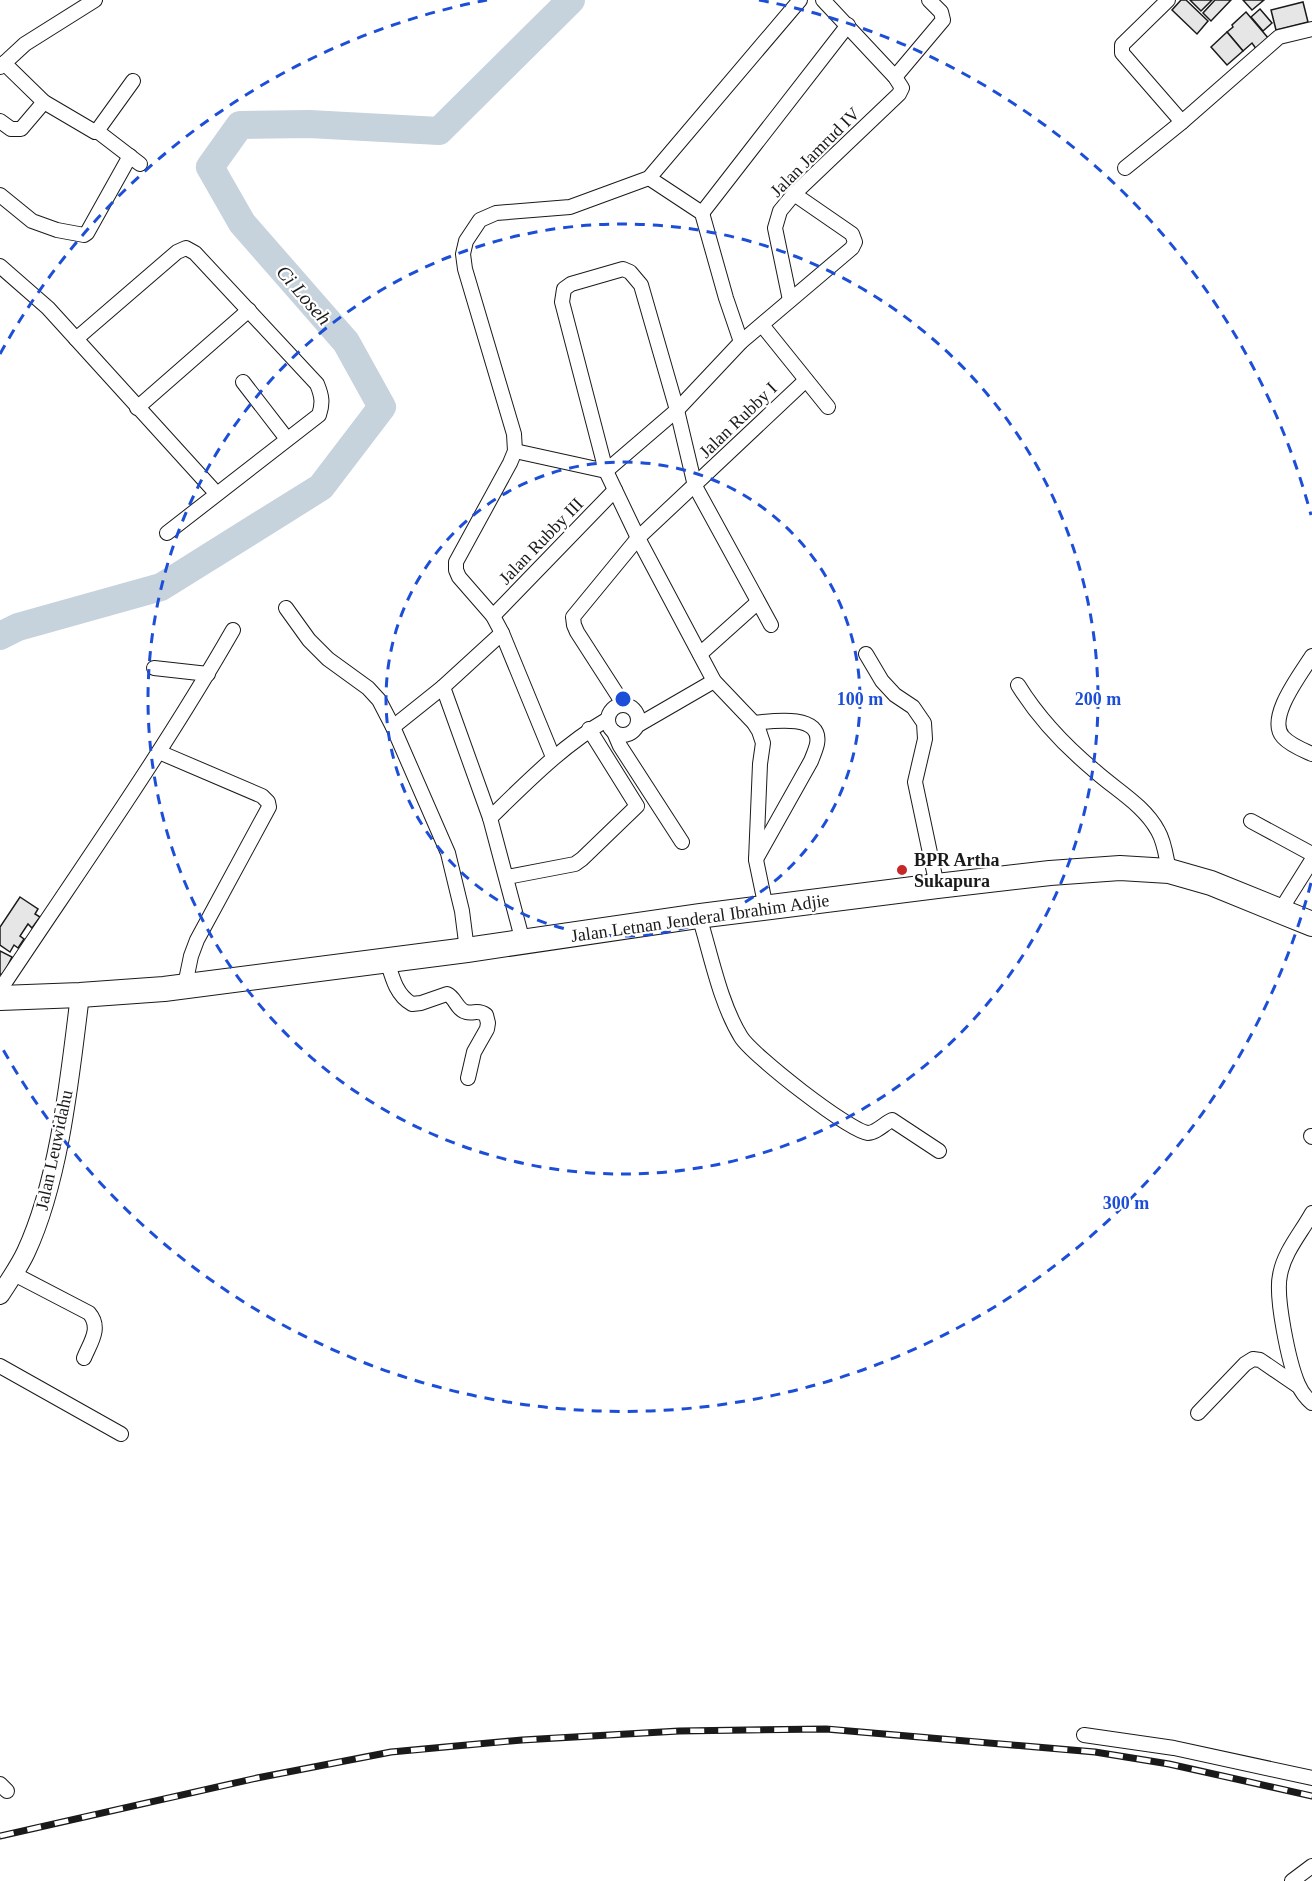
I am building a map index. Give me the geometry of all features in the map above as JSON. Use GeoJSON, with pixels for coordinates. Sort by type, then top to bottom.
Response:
{"type":"FeatureCollection","features":[{"type":"Feature","properties":{"kind":"highway","name":"Jalan Letnan Jenderal Ibrahim Adjie"},"geometry":{"type":"LineString","coordinates":[[0,998],[164,989],[468,950],[699,916],[1050,873],[1108,869],[1169,871],[1211,883],[1312,924]]}},
{"type":"Feature","properties":{"kind":"street"},"geometry":{"type":"LineString","coordinates":[[95,0],[26,44],[2,65],[44,102],[92,132],[98,131],[133,81]]}},
{"type":"Feature","properties":{"kind":"street"},"geometry":{"type":"LineString","coordinates":[[553,757],[502,633],[493,616],[459,577],[456,570],[456,562],[506,474],[515,452],[514,434],[465,269],[463,254],[466,242],[480,220],[496,213],[570,207],[650,178],[800,0]]}},
{"type":"Feature","properties":{"kind":"street"},"geometry":{"type":"LineString","coordinates":[[823,0],[895,76],[942,20],[940,12],[929,0]]}},
{"type":"Feature","properties":{"kind":"street"},"geometry":{"type":"LineString","coordinates":[[1168,0],[1122,45],[1122,53],[1182,122]]}},
{"type":"Feature","properties":{"kind":"street"},"geometry":{"type":"LineString","coordinates":[[702,213],[848,25]]}},
{"type":"Feature","properties":{"kind":"street"},"geometry":{"type":"LineString","coordinates":[[1125,168],[1182,122],[1279,37],[1312,29]]}},
{"type":"Feature","properties":{"kind":"street","name":"Jalan Jamrud IV"},"geometry":{"type":"LineString","coordinates":[[790,300],[775,228],[780,211],[794,194],[899,94],[902,84],[895,76]]}},
{"type":"Feature","properties":{"kind":"street"},"geometry":{"type":"LineString","coordinates":[[0,121],[11,129],[21,129],[44,102]]}},
{"type":"Feature","properties":{"kind":"street"},"geometry":{"type":"LineString","coordinates":[[0,195],[32,221],[57,230],[84,235],[135,160],[98,131]]}},
{"type":"Feature","properties":{"kind":"street"},"geometry":{"type":"LineString","coordinates":[[650,178],[702,213],[741,342]]}},
{"type":"Feature","properties":{"kind":"street"},"geometry":{"type":"LineString","coordinates":[[606,471],[677,410],[741,342],[852,248],[855,242],[852,234],[794,194]]}},
{"type":"Feature","properties":{"kind":"street"},"geometry":{"type":"LineString","coordinates":[[76,339],[177,252],[186,248],[195,252],[318,384],[323,404],[319,415],[166,533]]}},
{"type":"Feature","properties":{"kind":"street"},"geometry":{"type":"LineString","coordinates":[[0,266],[48,308],[216,493]]}},
{"type":"Feature","properties":{"kind":"street"},"geometry":{"type":"LineString","coordinates":[[766,908],[756,860],[758,782],[763,743],[754,723],[714,681],[638,538],[606,471],[564,310],[562,296],[564,289],[571,284],[623,269],[636,277],[641,285],[677,410],[695,486],[771,625]]}},
{"type":"Feature","properties":{"kind":"street"},"geometry":{"type":"LineString","coordinates":[[137,408],[249,310]]}},
{"type":"Feature","properties":{"kind":"street"},"geometry":{"type":"LineString","coordinates":[[762,326],[828,407]]}},
{"type":"Feature","properties":{"kind":"street","name":"Jalan Rubby I"},"geometry":{"type":"LineString","coordinates":[[624,705],[577,632],[573,617],[638,538],[806,380]]}},
{"type":"Feature","properties":{"kind":"street"},"geometry":{"type":"LineString","coordinates":[[243,382],[287,439]]}},
{"type":"Feature","properties":{"kind":"street"},"geometry":{"type":"LineString","coordinates":[[515,452],[606,471]]}},
{"type":"Feature","properties":{"kind":"street","name":"Jalan Rubby III"},"geometry":{"type":"LineString","coordinates":[[493,616],[615,490]]}},
{"type":"Feature","properties":{"kind":"street"},"geometry":{"type":"LineString","coordinates":[[700,654],[758,602]]}},
{"type":"Feature","properties":{"kind":"street"},"geometry":{"type":"LineString","coordinates":[[286,608],[309,640],[328,659],[368,688],[378,700],[393,727],[448,852],[462,911],[468,950]]}},
{"type":"Feature","properties":{"kind":"street"},"geometry":{"type":"LineString","coordinates":[[0,990],[159,752],[233,630]]}},
{"type":"Feature","properties":{"kind":"street"},"geometry":{"type":"LineString","coordinates":[[393,727],[443,687],[502,633]]}},
{"type":"Feature","properties":{"kind":"street"},"geometry":{"type":"LineString","coordinates":[[866,654],[882,681],[895,695],[913,707],[924,723],[925,739],[915,782],[938,886]]}},
{"type":"Feature","properties":{"kind":"street"},"geometry":{"type":"LineString","coordinates":[[1312,656],[1279,711],[1278,727],[1283,737],[1312,754]]}},
{"type":"Feature","properties":{"kind":"street"},"geometry":{"type":"LineString","coordinates":[[153,668],[208,674]]}},
{"type":"Feature","properties":{"kind":"street"},"geometry":{"type":"LineString","coordinates":[[614,732],[628,735],[638,725],[714,681]]}},
{"type":"Feature","properties":{"kind":"street"},"geometry":{"type":"LineString","coordinates":[[1018,686],[1046,725],[1068,748],[1152,820],[1159,833],[1169,871]]}},
{"type":"Feature","properties":{"kind":"street"},"geometry":{"type":"LineString","coordinates":[[443,687],[490,818],[523,942]]}},
{"type":"Feature","properties":{"kind":"street"},"geometry":{"type":"LineString","coordinates":[[490,818],[553,757],[589,729],[608,719],[613,709],[624,705],[634,709],[639,720],[638,725]]}},
{"type":"Feature","properties":{"kind":"street"},"geometry":{"type":"LineString","coordinates":[[608,719],[620,747],[682,842]]}},
{"type":"Feature","properties":{"kind":"street"},"geometry":{"type":"LineString","coordinates":[[754,723],[792,721],[804,723],[813,729],[818,737],[811,761],[756,860]]}},
{"type":"Feature","properties":{"kind":"street"},"geometry":{"type":"LineString","coordinates":[[589,729],[637,806]]}},
{"type":"Feature","properties":{"kind":"street"},"geometry":{"type":"LineString","coordinates":[[159,752],[262,796],[268,802],[268,807],[197,940],[185,985]]}},
{"type":"Feature","properties":{"kind":"street"},"geometry":{"type":"LineString","coordinates":[[507,877],[575,864],[651,792]]}},
{"type":"Feature","properties":{"kind":"street"},"geometry":{"type":"LineString","coordinates":[[1251,821],[1312,854]]}},
{"type":"Feature","properties":{"kind":"street"},"geometry":{"type":"LineString","coordinates":[[1280,911],[1312,860]]}},
{"type":"Feature","properties":{"kind":"street"},"geometry":{"type":"LineString","coordinates":[[699,916],[726,1004],[741,1036],[750,1049],[817,1102],[863,1131],[873,1132],[892,1120],[939,1151]]}},
{"type":"Feature","properties":{"kind":"street"},"geometry":{"type":"LineString","coordinates":[[387,960],[392,978],[401,995],[412,1004],[447,994],[454,998],[462,1010],[479,1011],[486,1015],[487,1029],[474,1052],[468,1078]]}},
{"type":"Feature","properties":{"kind":"street","name":"Jalan Leuwidahu"},"geometry":{"type":"LineString","coordinates":[[0,1295],[14,1274],[35,1231],[50,1179],[64,1113],[80,995]]}},
{"type":"Feature","properties":{"kind":"street"},"geometry":{"type":"LineString","coordinates":[[1298,1386],[1289,1354],[1278,1289],[1286,1256],[1312,1213]]}},
{"type":"Feature","properties":{"kind":"street"},"geometry":{"type":"LineString","coordinates":[[14,1274],[89,1313],[93,1318],[95,1331],[84,1358]]}},
{"type":"Feature","properties":{"kind":"street"},"geometry":{"type":"LineString","coordinates":[[1198,1413],[1245,1364],[1253,1359],[1260,1360],[1298,1386],[1312,1402]]}},
{"type":"Feature","properties":{"kind":"street"},"geometry":{"type":"LineString","coordinates":[[0,1366],[121,1434]]}},
{"type":"Feature","properties":{"kind":"street"},"geometry":{"type":"LineString","coordinates":[[1084,1735],[1178,1749],[1312,1778]]}},
{"type":"Feature","properties":{"kind":"street"},"geometry":{"type":"LineString","coordinates":[[1292,1881],[1312,1866]]}},
{"type":"Feature","properties":{"kind":"building"},"geometry":{"type":"Polygon","coordinates":[[[1181,0],[1186,0],[1208,21],[1197,34],[1172,10],[1181,0]]]}},
{"type":"Feature","properties":{"kind":"building"},"geometry":{"type":"Polygon","coordinates":[[[1190,0],[1212,0],[1201,11],[1190,0]]]}},
{"type":"Feature","properties":{"kind":"building"},"geometry":{"type":"Polygon","coordinates":[[[1215,0],[1231,0],[1211,21],[1203,13],[1215,0]]]}},
{"type":"Feature","properties":{"kind":"building"},"geometry":{"type":"Polygon","coordinates":[[[1243,0],[1264,0],[1252,10],[1243,0]]]}},
{"type":"Feature","properties":{"kind":"building"},"geometry":{"type":"Polygon","coordinates":[[[1303,2],[1308,22],[1276,30],[1271,10],[1303,2]]]}},
{"type":"Feature","properties":{"kind":"building"},"geometry":{"type":"Polygon","coordinates":[[[1260,9],[1272,23],[1263,31],[1251,17],[1260,9]]]}},
{"type":"Feature","properties":{"kind":"building"},"geometry":{"type":"Polygon","coordinates":[[[1246,12],[1269,39],[1257,50],[1252,43],[1243,51],[1227,32],[1246,12]]]}},
{"type":"Feature","properties":{"kind":"building"},"geometry":{"type":"Polygon","coordinates":[[[1227,32],[1243,51],[1227,65],[1211,47],[1227,32]]]}},
{"type":"Feature","properties":{"kind":"building"},"geometry":{"type":"Polygon","coordinates":[[[20,897],[38,909],[35,914],[40,917],[32,928],[28,924],[20,936],[24,939],[18,948],[14,945],[10,952],[0,945],[0,927],[20,897]]]}},
{"type":"Feature","properties":{"kind":"building"},"geometry":{"type":"Polygon","coordinates":[[[0,951],[12,957],[3,975],[0,974],[0,951]]]}},
{"type":"Feature","properties":{"kind":"waterway","name":"Ci Loseh"},"geometry":{"type":"LineString","coordinates":[[0,636],[18,627],[161,587],[321,487],[382,407],[346,342],[242,223],[210,167],[240,125],[309,124],[439,131],[571,0]]}},
{"type":"Feature","properties":{"kind":"railway"},"geometry":{"type":"LineString","coordinates":[[0,1836],[257,1778],[391,1752],[522,1740],[679,1731],[826,1729],[1095,1752],[1169,1764],[1312,1796]]}},
{"type":"Feature","properties":{"kind":"place","name":"BPR Artha Sukapura"},"geometry":{"type":"Point","coordinates":[902,870]}}]}
